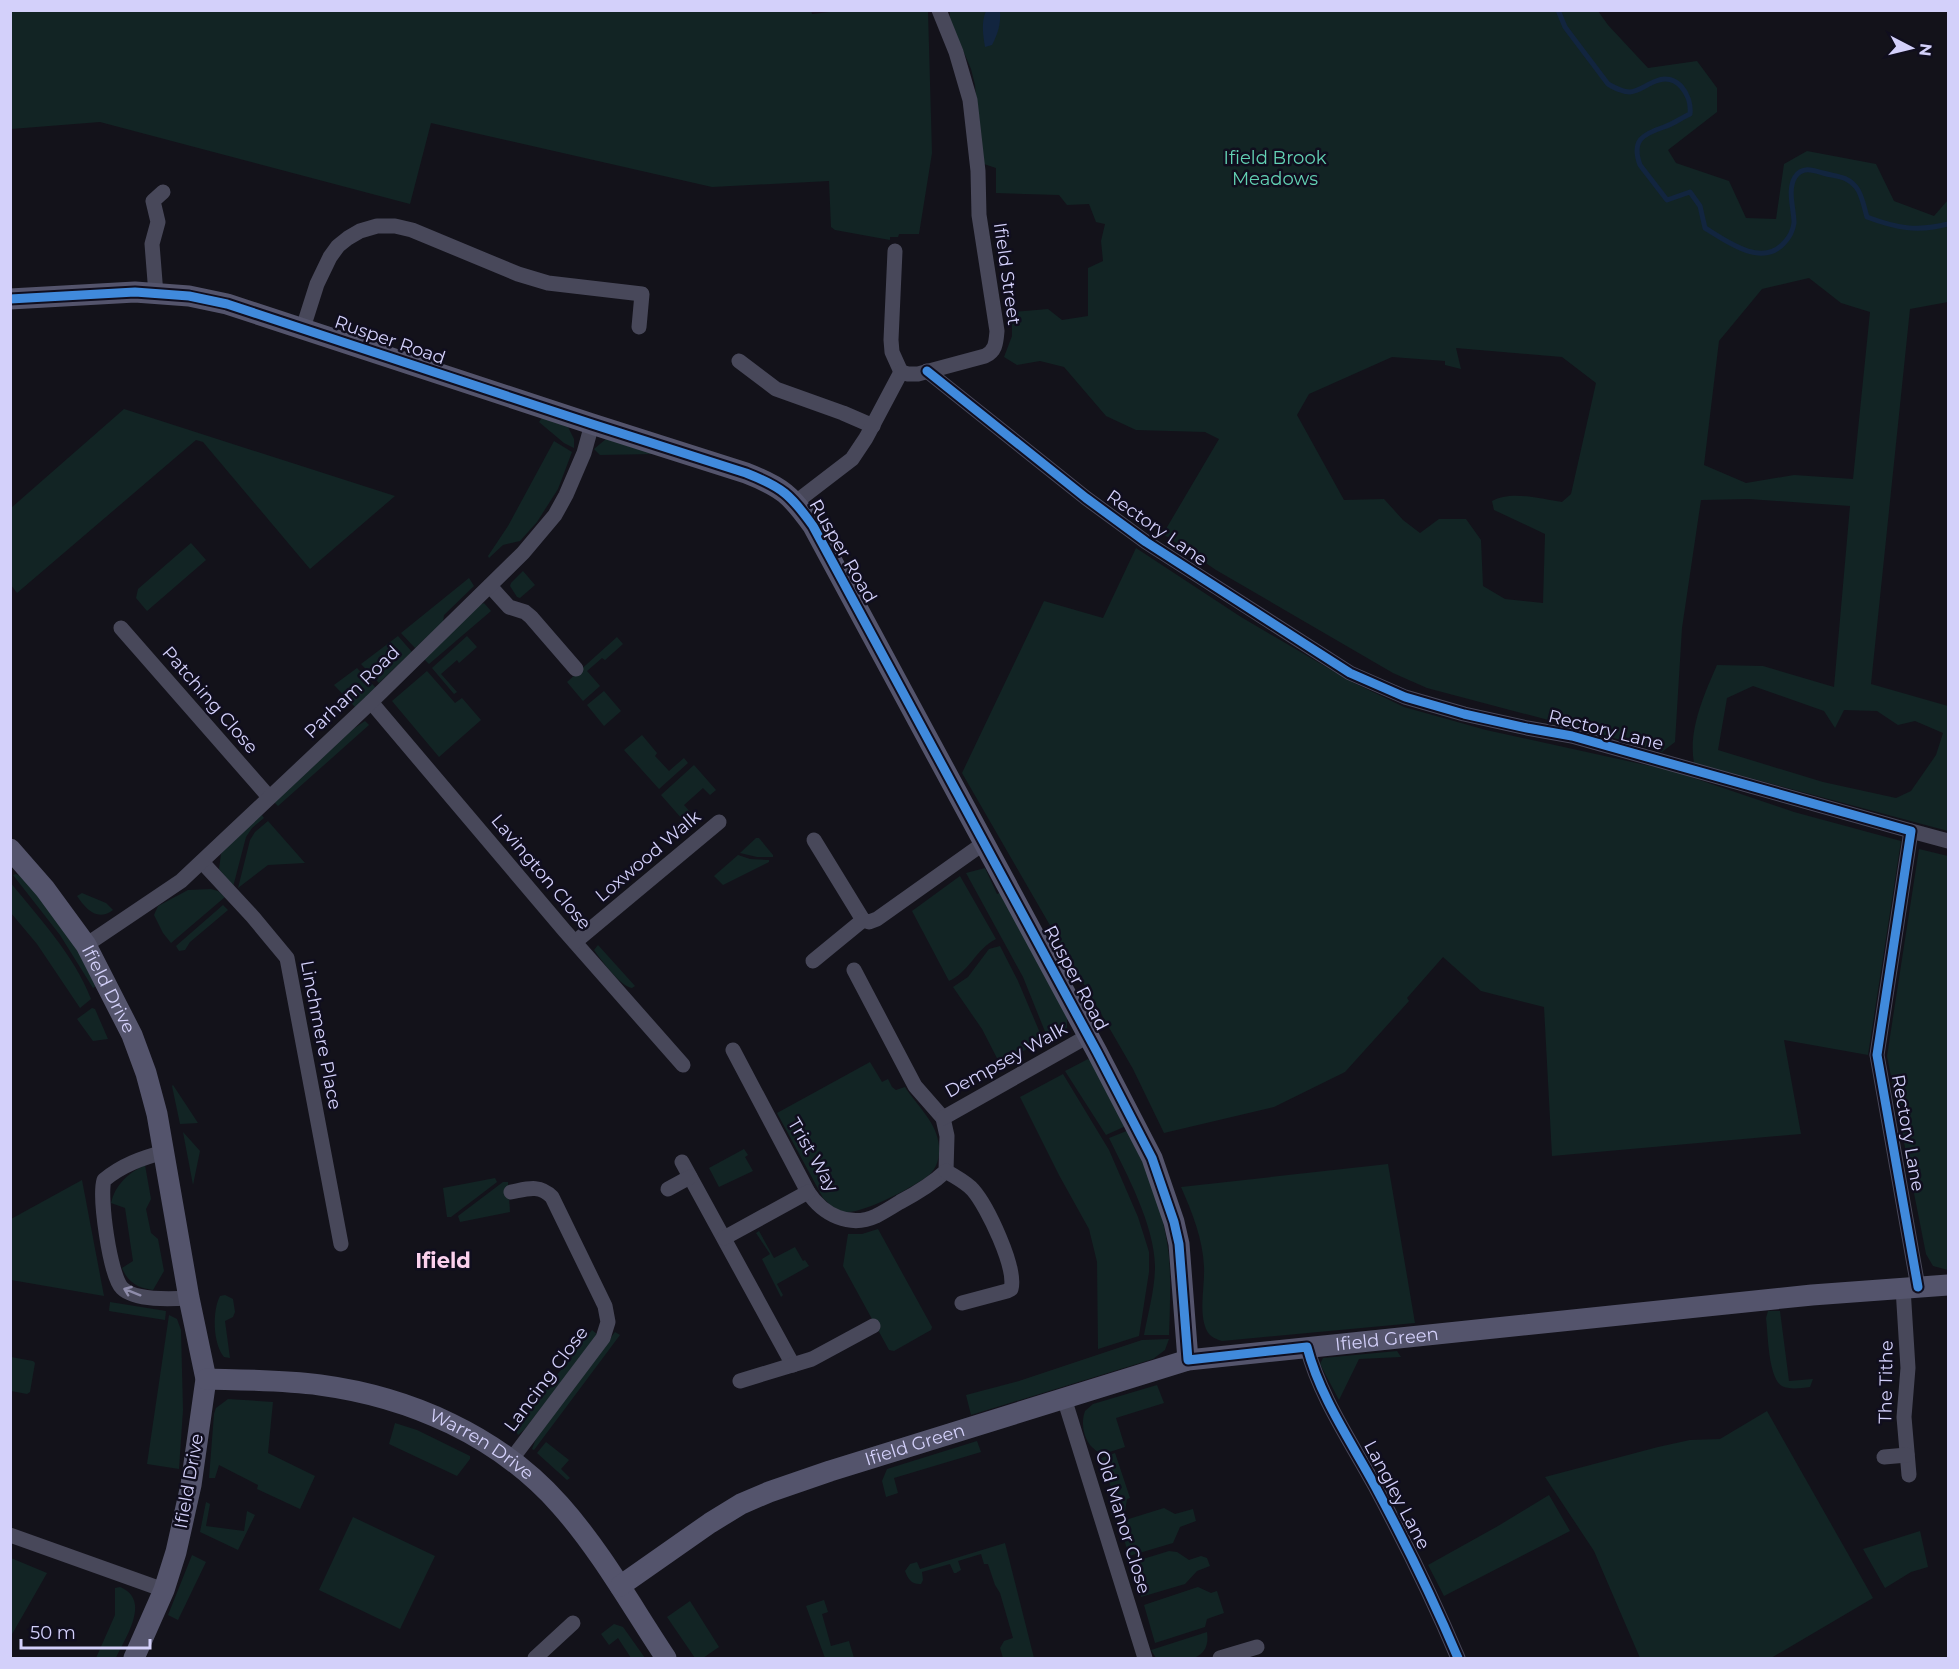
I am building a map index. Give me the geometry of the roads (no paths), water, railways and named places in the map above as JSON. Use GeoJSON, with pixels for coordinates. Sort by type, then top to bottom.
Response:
{"type":"FeatureCollection","features":[{"type":"Feature","properties":{"kind":"street","name":"Ifield Street"},"geometry":{"type":"LineString","coordinates":[[901,372],[908,374],[927,371],[985,356],[994,350],[996,343],[997,331],[979,215],[975,136],[966,81],[939,10]]}},
{"type":"Feature","properties":{"kind":"street"},"geometry":{"type":"LineString","coordinates":[[156,294],[152,244],[158,222],[153,201],[163,192]]}},
{"type":"Feature","properties":{"kind":"street"},"geometry":{"type":"LineString","coordinates":[[303,328],[324,267],[338,246],[360,231],[377,226],[395,226],[429,236],[533,279],[562,286],[642,294],[639,327]]}},
{"type":"Feature","properties":{"kind":"street"},"geometry":{"type":"LineString","coordinates":[[796,502],[852,459],[873,426],[901,372],[892,352],[891,340],[896,251]]}},
{"type":"Feature","properties":{"kind":"street","name":"Rusper Road"},"geometry":{"type":"LineString","coordinates":[[10,299],[123,292],[189,296],[227,304],[746,473],[780,489],[796,502],[813,526],[1152,1158],[1174,1222],[1179,1244],[1188,1360]]}},
{"type":"Feature","properties":{"kind":"street"},"geometry":{"type":"LineString","coordinates":[[739,361],[776,389],[873,426]]}},
{"type":"Feature","properties":{"kind":"street","name":"Rectory Lane"},"geometry":{"type":"LineString","coordinates":[[927,371],[1146,542],[1350,673],[1405,697],[1454,711],[1572,736],[1911,831],[1877,1054],[1911,1288]]}},
{"type":"Feature","properties":{"kind":"street","name":"Parham Road"},"geometry":{"type":"LineString","coordinates":[[86,945],[163,895],[202,862],[371,702],[536,539],[555,515],[578,467],[592,424]]}},
{"type":"Feature","properties":{"kind":"street"},"geometry":{"type":"LineString","coordinates":[[490,586],[509,607],[525,612],[531,617],[576,669]]}},
{"type":"Feature","properties":{"kind":"street","name":"Patching Close"},"geometry":{"type":"LineString","coordinates":[[121,628],[269,797]]}},
{"type":"Feature","properties":{"kind":"street","name":"Lavington Close"},"geometry":{"type":"LineString","coordinates":[[371,702],[683,1065]]}},
{"type":"Feature","properties":{"kind":"street","name":"Loxwood Walk"},"geometry":{"type":"LineString","coordinates":[[575,942],[719,822]]}},
{"type":"Feature","properties":{"kind":"street"},"geometry":{"type":"LineString","coordinates":[[1911,831],[1948,841]]}},
{"type":"Feature","properties":{"kind":"street"},"geometry":{"type":"LineString","coordinates":[[814,840],[863,920],[869,922],[877,919],[984,843]]}},
{"type":"Feature","properties":{"kind":"street","name":"Ifield Drive"},"geometry":{"type":"LineString","coordinates":[[11,851],[45,889],[86,945],[136,1044],[152,1093],[206,1379],[191,1485],[176,1552],[164,1590],[134,1659]]}},
{"type":"Feature","properties":{"kind":"street","name":"Linchmere Place"},"geometry":{"type":"LineString","coordinates":[[202,862],[287,958],[341,1244]]}},
{"type":"Feature","properties":{"kind":"street"},"geometry":{"type":"LineString","coordinates":[[813,962],[863,920]]}},
{"type":"Feature","properties":{"kind":"street"},"geometry":{"type":"LineString","coordinates":[[854,970],[915,1086],[943,1118],[947,1136],[946,1171],[967,1185],[977,1196],[1004,1246],[1013,1279],[1011,1288],[962,1302]]}},
{"type":"Feature","properties":{"kind":"street","name":"Dempsey Walk"},"geometry":{"type":"LineString","coordinates":[[943,1118],[1088,1036]]}},
{"type":"Feature","properties":{"kind":"street","name":"Trist Way"},"geometry":{"type":"LineString","coordinates":[[733,1050],[808,1192],[815,1203],[834,1217],[847,1220],[874,1217],[932,1184],[946,1171]]}},
{"type":"Feature","properties":{"kind":"street"},"geometry":{"type":"LineString","coordinates":[[164,1152],[130,1163],[104,1180],[102,1198],[107,1239],[115,1277],[122,1288],[140,1296],[189,1298]]}},
{"type":"Feature","properties":{"kind":"street"},"geometry":{"type":"LineString","coordinates":[[682,1162],[793,1365]]}},
{"type":"Feature","properties":{"kind":"street"},"geometry":{"type":"LineString","coordinates":[[668,1189],[690,1177]]}},
{"type":"Feature","properties":{"kind":"street","name":"Lancing Close"},"geometry":{"type":"LineString","coordinates":[[511,1192],[535,1187],[552,1197],[605,1306],[608,1322],[603,1338],[511,1460]]}},
{"type":"Feature","properties":{"kind":"street"},"geometry":{"type":"LineString","coordinates":[[724,1238],[808,1192]]}},
{"type":"Feature","properties":{"kind":"street","name":"Ifield Green"},"geometry":{"type":"LineString","coordinates":[[620,1586],[702,1528],[741,1504],[830,1471],[1188,1360],[1812,1295],[1948,1286]]}},
{"type":"Feature","properties":{"kind":"street","name":"The Tithe"},"geometry":{"type":"LineString","coordinates":[[1909,1475],[1904,1416],[1911,1288]]}},
{"type":"Feature","properties":{"kind":"street"},"geometry":{"type":"LineString","coordinates":[[740,1381],[828,1352],[873,1326]]}},
{"type":"Feature","properties":{"kind":"street","name":"Langley Lane"},"geometry":{"type":"LineString","coordinates":[[1307,1347],[1313,1372],[1323,1393],[1376,1487],[1416,1566],[1458,1659]]}},
{"type":"Feature","properties":{"kind":"street","name":"Warren Drive"},"geometry":{"type":"LineString","coordinates":[[206,1379],[319,1384],[375,1395],[413,1407],[485,1442],[511,1460],[559,1503],[598,1553],[666,1659]]}},
{"type":"Feature","properties":{"kind":"street","name":"Old Manor Close"},"geometry":{"type":"LineString","coordinates":[[1064,1398],[1145,1659]]}},
{"type":"Feature","properties":{"kind":"street"},"geometry":{"type":"LineString","coordinates":[[1884,1457],[1906,1455]]}},
{"type":"Feature","properties":{"kind":"street"},"geometry":{"type":"LineString","coordinates":[[10,1535],[164,1590]]}},
{"type":"Feature","properties":{"kind":"street"},"geometry":{"type":"LineString","coordinates":[[536,1659],[573,1623]]}},
{"type":"Feature","properties":{"kind":"street"},"geometry":{"type":"LineString","coordinates":[[1220,1659],[1257,1647]]}},
{"type":"Feature","properties":{"kind":"water"},"geometry":{"type":"Polygon","coordinates":[[[986,11],[1000,11],[1000,16],[999,28],[992,45],[985,47],[983,24],[986,11]]]}},
{"type":"Feature","properties":{"kind":"waterway"},"geometry":{"type":"LineString","coordinates":[[1558,10],[1565,27],[1608,84],[1621,91],[1630,92],[1664,79],[1677,82],[1682,87],[1686,93],[1690,114],[1650,132],[1641,139],[1637,150],[1640,165],[1667,200],[1690,192],[1700,206],[1705,228],[1733,245],[1755,253],[1765,253],[1775,250],[1784,243],[1794,223],[1791,188],[1795,177],[1801,171],[1808,170],[1841,177],[1852,183],[1860,193],[1867,217],[1907,228],[1926,228],[1948,224]]}},
{"type":"Feature","properties":{"kind":"district","name":"Ifield"},"geometry":{"type":"Point","coordinates":[443,1260]}},
{"type":"Feature","properties":{"kind":"park label","name":"Ifield Brook Meadows"},"geometry":{"type":"Point","coordinates":[1275,168]}}]}
